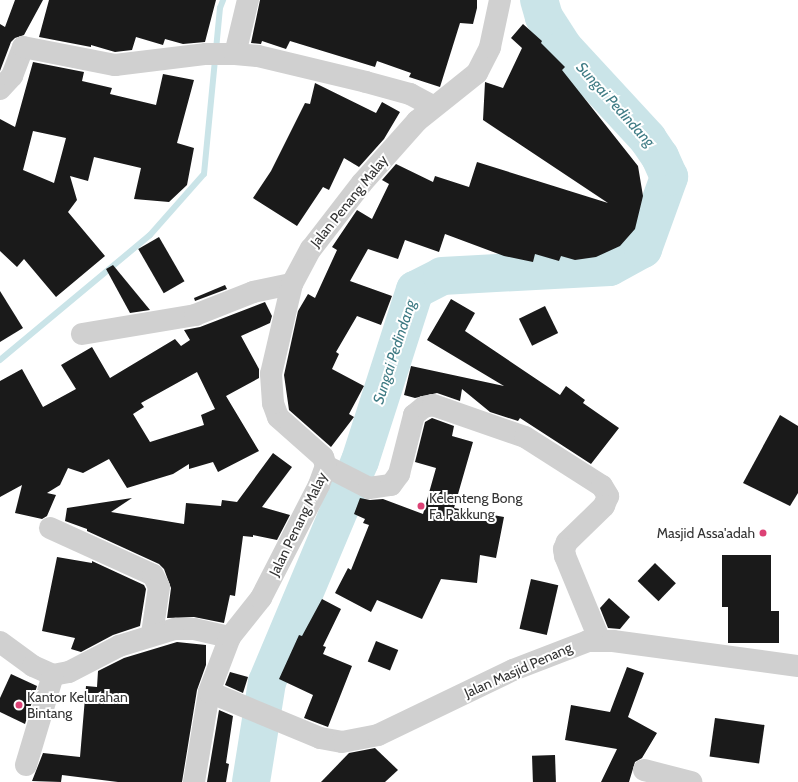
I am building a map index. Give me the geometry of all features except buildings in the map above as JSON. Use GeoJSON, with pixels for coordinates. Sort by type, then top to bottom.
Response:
{"type":"FeatureCollection","features":[{"type":"Feature","properties":{"kind":"street"},"geometry":{"type":"LineString","coordinates":[[231,55],[248,0]]}},
{"type":"Feature","properties":{"kind":"street","name":"Jalan Penang Malay"},"geometry":{"type":"LineString","coordinates":[[194,782],[209,692],[230,637],[261,598],[319,485],[326,466],[322,457],[278,417],[273,403],[271,374],[292,284],[311,249],[362,183],[433,106],[471,80],[484,63],[500,0]]}},
{"type":"Feature","properties":{"kind":"street"},"geometry":{"type":"LineString","coordinates":[[0,89],[12,76],[23,47],[115,65],[206,54],[258,56],[410,94],[433,106]]}},
{"type":"Feature","properties":{"kind":"street"},"geometry":{"type":"LineString","coordinates":[[82,334],[195,315],[253,292],[292,284]]}},
{"type":"Feature","properties":{"kind":"street"},"geometry":{"type":"LineString","coordinates":[[326,466],[369,488],[391,485],[399,474],[414,416],[424,407],[433,405],[525,437],[602,486],[608,496],[604,506],[567,542],[564,549],[565,556],[600,640]]}},
{"type":"Feature","properties":{"kind":"street"},"geometry":{"type":"LineString","coordinates":[[50,528],[153,575],[159,587],[152,634]]}},
{"type":"Feature","properties":{"kind":"street"},"geometry":{"type":"LineString","coordinates":[[0,642],[33,666],[53,675],[69,672],[119,646],[152,634],[175,629],[194,629],[230,637]]}},
{"type":"Feature","properties":{"kind":"street","name":"Jalan Masjid Penang"},"geometry":{"type":"LineString","coordinates":[[209,692],[320,738],[342,742],[378,735],[549,654],[588,641],[600,640],[798,666]]}},
{"type":"Feature","properties":{"kind":"street"},"geometry":{"type":"LineString","coordinates":[[26,765],[53,675]]}},
{"type":"Feature","properties":{"kind":"street"},"geometry":{"type":"LineString","coordinates":[[644,770],[691,782]]}},
{"type":"Feature","properties":{"kind":"waterway"},"geometry":{"type":"LineString","coordinates":[[0,360],[150,235],[204,174],[220,8],[223,0]]}},
{"type":"Feature","properties":{"kind":"waterway","name":"Sungai Pedindang"},"geometry":{"type":"LineString","coordinates":[[251,782],[267,682],[360,461],[415,290],[442,276],[610,267],[643,249],[669,177],[660,157],[648,139],[564,48],[544,17],[539,0]]}},
{"type":"Feature","properties":{"kind":"place","name":"Kelenteng Bong Fa Pakkung"},"geometry":{"type":"Point","coordinates":[421,506]}},
{"type":"Feature","properties":{"kind":"place","name":"Masjid Assa'adah"},"geometry":{"type":"Point","coordinates":[763,533]}},
{"type":"Feature","properties":{"kind":"place","name":"Kantor Kelurahan Bintang"},"geometry":{"type":"Point","coordinates":[19,705]}}]}
